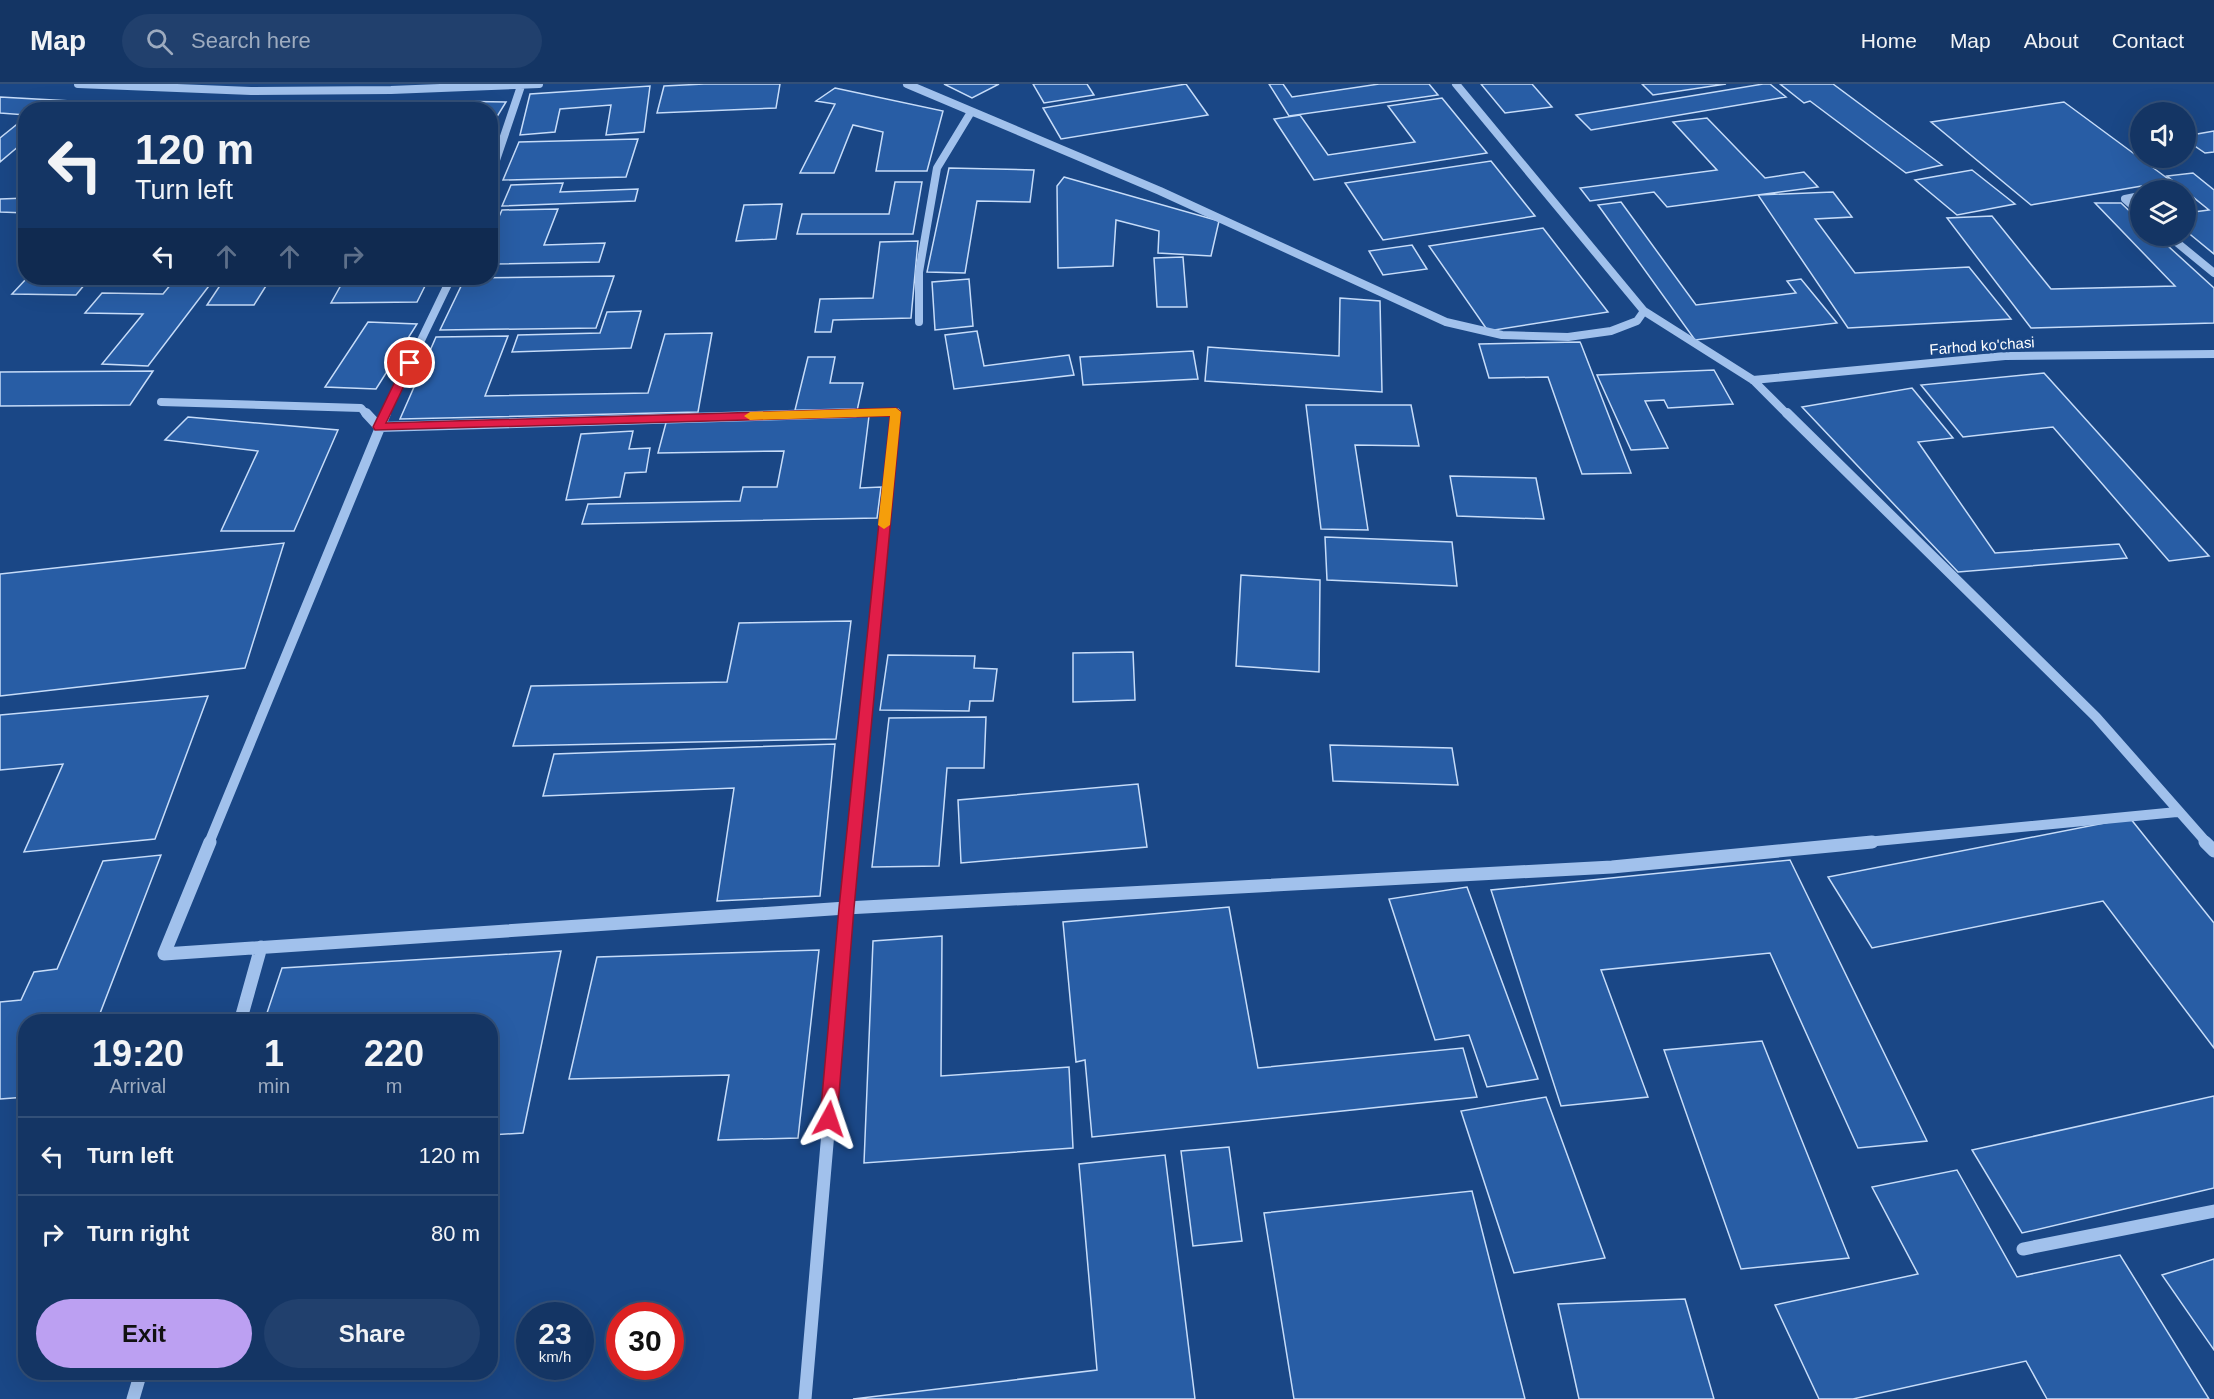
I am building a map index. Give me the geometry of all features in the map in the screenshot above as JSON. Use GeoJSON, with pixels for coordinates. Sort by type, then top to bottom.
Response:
{"type":"FeatureCollection","features":[{"type":"Feature","properties":{"kind":"street"},"geometry":{"type":"LineString","coordinates":[[78,84],[251,91],[391,90],[539,84]]}},
{"type":"Feature","properties":{"kind":"street"},"geometry":{"type":"LineString","coordinates":[[906,84],[1160,191],[1446,322],[1502,335],[1568,338],[1611,331],[1637,321],[1644,311]]}},
{"type":"Feature","properties":{"kind":"street"},"geometry":{"type":"LineString","coordinates":[[1456,84],[1644,311],[1753,380],[2096,717],[2177,812],[2214,851]]}},
{"type":"Feature","properties":{"kind":"street"},"geometry":{"type":"LineString","coordinates":[[498,154],[521,86]]}},
{"type":"Feature","properties":{"kind":"street"},"geometry":{"type":"LineString","coordinates":[[919,322],[919,272],[937,168],[971,112]]}},
{"type":"Feature","properties":{"kind":"street"},"geometry":{"type":"LineString","coordinates":[[2181,246],[2214,273]]}},
{"type":"Feature","properties":{"kind":"street"},"geometry":{"type":"LineString","coordinates":[[448,285],[379,427],[164,954],[846,908],[1612,867],[2177,812]]}},
{"type":"Feature","properties":{"kind":"street","name":"Farhod ko'chasi"},"geometry":{"type":"LineString","coordinates":[[1753,380],[2005,356],[2214,354]]}},
{"type":"Feature","properties":{"kind":"street"},"geometry":{"type":"LineString","coordinates":[[161,402],[361,408],[379,427],[896,412],[846,908],[805,1399]]}},
{"type":"Feature","properties":{"kind":"street"},"geometry":{"type":"LineString","coordinates":[[242,1014],[261,946]]}},
{"type":"Feature","properties":{"kind":"street"},"geometry":{"type":"LineString","coordinates":[[2023,1249],[2214,1211]]}},
{"type":"Feature","properties":{"kind":"street"},"geometry":{"type":"LineString","coordinates":[[134,1399],[139,1380]]}},
{"type":"Feature","properties":{"kind":"building"},"geometry":{"type":"Polygon","coordinates":[[[780,84],[776,108],[657,113],[664,86],[780,84]]]}},
{"type":"Feature","properties":{"kind":"building"},"geometry":{"type":"Polygon","coordinates":[[[944,84],[999,84],[972,98],[944,84]]]}},
{"type":"Feature","properties":{"kind":"building"},"geometry":{"type":"Polygon","coordinates":[[[1033,84],[1087,84],[1094,95],[1044,103],[1033,84]]]}},
{"type":"Feature","properties":{"kind":"building"},"geometry":{"type":"Polygon","coordinates":[[[1186,84],[1208,115],[1061,139],[1043,108],[1186,84]]]}},
{"type":"Feature","properties":{"kind":"building"},"geometry":{"type":"Polygon","coordinates":[[[1269,84],[1283,84],[1292,97],[1379,84],[1429,84],[1438,95],[1289,116],[1269,84]]]}},
{"type":"Feature","properties":{"kind":"building"},"geometry":{"type":"Polygon","coordinates":[[[1481,84],[1532,84],[1552,107],[1505,113],[1481,84]]]}},
{"type":"Feature","properties":{"kind":"building"},"geometry":{"type":"Polygon","coordinates":[[[1642,84],[1726,84],[1653,95],[1642,84]]]}},
{"type":"Feature","properties":{"kind":"building"},"geometry":{"type":"Polygon","coordinates":[[[1770,84],[1786,97],[1591,130],[1576,115],[1770,84]]]}},
{"type":"Feature","properties":{"kind":"building"},"geometry":{"type":"Polygon","coordinates":[[[1780,84],[1833,84],[1942,165],[1906,173],[1810,101],[1804,103],[1780,84]]]}},
{"type":"Feature","properties":{"kind":"building"},"geometry":{"type":"Polygon","coordinates":[[[650,86],[644,132],[606,135],[611,105],[560,109],[555,132],[520,135],[530,94],[650,86]]]}},
{"type":"Feature","properties":{"kind":"building"},"geometry":{"type":"Polygon","coordinates":[[[835,88],[943,111],[927,171],[876,171],[883,132],[853,125],[834,173],[800,173],[835,104],[816,101],[835,88]]]}},
{"type":"Feature","properties":{"kind":"building"},"geometry":{"type":"Polygon","coordinates":[[[0,97],[70,101],[18,102],[18,114],[0,113],[0,97]]]}},
{"type":"Feature","properties":{"kind":"building"},"geometry":{"type":"Polygon","coordinates":[[[1442,98],[1487,153],[1314,180],[1274,119],[1300,115],[1328,155],[1415,142],[1388,106],[1442,98]]]}},
{"type":"Feature","properties":{"kind":"building"},"geometry":{"type":"Polygon","coordinates":[[[97,101],[164,101],[163,102],[97,101]]]}},
{"type":"Feature","properties":{"kind":"building"},"geometry":{"type":"Polygon","coordinates":[[[444,101],[506,102],[498,115],[498,102],[444,101]]]}},
{"type":"Feature","properties":{"kind":"building"},"geometry":{"type":"Polygon","coordinates":[[[2064,102],[2130,151],[2130,168],[2153,168],[2170,180],[2130,180],[2130,188],[2031,205],[1931,122],[2064,102]]]}},
{"type":"Feature","properties":{"kind":"building"},"geometry":{"type":"Polygon","coordinates":[[[1707,118],[1765,178],[1804,172],[1818,187],[1667,207],[1654,192],[1590,201],[1580,188],[1717,170],[1673,122],[1707,118]]]}},
{"type":"Feature","properties":{"kind":"building"},"geometry":{"type":"Polygon","coordinates":[[[18,123],[18,147],[0,162],[0,138],[18,123]]]}},
{"type":"Feature","properties":{"kind":"building"},"geometry":{"type":"Polygon","coordinates":[[[2214,131],[2214,152],[2205,153],[2196,147],[2196,134],[2214,131]]]}},
{"type":"Feature","properties":{"kind":"building"},"geometry":{"type":"Polygon","coordinates":[[[638,139],[626,177],[503,180],[519,142],[638,139]]]}},
{"type":"Feature","properties":{"kind":"building"},"geometry":{"type":"Polygon","coordinates":[[[1491,161],[1535,216],[1383,240],[1345,183],[1491,161]]]}},
{"type":"Feature","properties":{"kind":"building"},"geometry":{"type":"Polygon","coordinates":[[[949,168],[1034,170],[1030,202],[977,201],[965,273],[927,272],[949,168]]]}},
{"type":"Feature","properties":{"kind":"building"},"geometry":{"type":"Polygon","coordinates":[[[1972,170],[2015,204],[1957,215],[1915,180],[1972,170]]]}},
{"type":"Feature","properties":{"kind":"building"},"geometry":{"type":"Polygon","coordinates":[[[2193,173],[2214,190],[2214,254],[2196,239],[2196,212],[2209,210],[2196,199],[2196,180],[2172,180],[2167,176],[2193,173]]]}},
{"type":"Feature","properties":{"kind":"building"},"geometry":{"type":"Polygon","coordinates":[[[1064,177],[1219,221],[1211,256],[1158,253],[1159,231],[1116,220],[1113,266],[1058,268],[1057,186],[1064,177]]]}},
{"type":"Feature","properties":{"kind":"building"},"geometry":{"type":"Polygon","coordinates":[[[895,182],[922,182],[913,234],[797,234],[802,214],[889,214],[895,182]]]}},
{"type":"Feature","properties":{"kind":"building"},"geometry":{"type":"Polygon","coordinates":[[[563,183],[560,192],[638,189],[635,201],[502,206],[511,185],[563,183]]]}},
{"type":"Feature","properties":{"kind":"building"},"geometry":{"type":"Polygon","coordinates":[[[1833,192],[1852,217],[1815,219],[1855,273],[1969,267],[2011,319],[1848,328],[1758,195],[1833,192]]]}},
{"type":"Feature","properties":{"kind":"building"},"geometry":{"type":"Polygon","coordinates":[[[18,198],[18,213],[0,212],[0,199],[18,198]]]}},
{"type":"Feature","properties":{"kind":"building"},"geometry":{"type":"Polygon","coordinates":[[[1621,202],[1696,305],[1796,293],[1787,281],[1801,279],[1837,323],[1695,340],[1598,205],[1621,202]]]}},
{"type":"Feature","properties":{"kind":"building"},"geometry":{"type":"Polygon","coordinates":[[[2095,203],[2121,203],[2130,212],[2130,239],[2095,203]]]}},
{"type":"Feature","properties":{"kind":"building"},"geometry":{"type":"Polygon","coordinates":[[[782,204],[776,239],[736,241],[744,205],[782,204]]]}},
{"type":"Feature","properties":{"kind":"building"},"geometry":{"type":"Polygon","coordinates":[[[558,209],[544,245],[605,243],[599,262],[498,264],[498,219],[502,210],[558,209]]]}},
{"type":"Feature","properties":{"kind":"building"},"geometry":{"type":"Polygon","coordinates":[[[1992,216],[2051,289],[2175,286],[2136,246],[2168,246],[2214,288],[2214,323],[2031,328],[1947,218],[1992,216]]]}},
{"type":"Feature","properties":{"kind":"building"},"geometry":{"type":"Polygon","coordinates":[[[1543,228],[1608,312],[1488,331],[1429,246],[1543,228]]]}},
{"type":"Feature","properties":{"kind":"building"},"geometry":{"type":"Polygon","coordinates":[[[918,241],[911,318],[833,320],[831,332],[815,332],[820,299],[873,298],[880,242],[918,241]]]}},
{"type":"Feature","properties":{"kind":"building"},"geometry":{"type":"Polygon","coordinates":[[[1412,245],[1427,269],[1383,275],[1369,251],[1412,245]]]}},
{"type":"Feature","properties":{"kind":"building"},"geometry":{"type":"Polygon","coordinates":[[[1183,257],[1187,307],[1157,307],[1154,258],[1183,257]]]}},
{"type":"Feature","properties":{"kind":"building"},"geometry":{"type":"Polygon","coordinates":[[[614,276],[596,328],[440,330],[462,285],[498,285],[498,278],[614,276]]]}},
{"type":"Feature","properties":{"kind":"building"},"geometry":{"type":"Polygon","coordinates":[[[969,279],[973,326],[935,330],[932,282],[969,279]]]}},
{"type":"Feature","properties":{"kind":"building"},"geometry":{"type":"Polygon","coordinates":[[[20,285],[84,285],[76,295],[12,294],[20,285]]]}},
{"type":"Feature","properties":{"kind":"building"},"geometry":{"type":"Polygon","coordinates":[[[170,285],[210,285],[148,366],[102,364],[143,314],[85,313],[102,293],[163,294],[170,285]]]}},
{"type":"Feature","properties":{"kind":"building"},"geometry":{"type":"Polygon","coordinates":[[[220,285],[267,285],[254,305],[207,305],[220,285]]]}},
{"type":"Feature","properties":{"kind":"building"},"geometry":{"type":"Polygon","coordinates":[[[341,285],[426,285],[417,302],[331,303],[341,285]]]}},
{"type":"Feature","properties":{"kind":"building"},"geometry":{"type":"Polygon","coordinates":[[[1340,298],[1380,301],[1382,392],[1205,381],[1208,347],[1339,356],[1340,298]]]}},
{"type":"Feature","properties":{"kind":"building"},"geometry":{"type":"Polygon","coordinates":[[[641,311],[631,348],[512,352],[518,335],[600,333],[607,312],[641,311]]]}},
{"type":"Feature","properties":{"kind":"building"},"geometry":{"type":"Polygon","coordinates":[[[368,322],[417,324],[376,389],[325,387],[368,322]]]}},
{"type":"Feature","properties":{"kind":"building"},"geometry":{"type":"Polygon","coordinates":[[[977,331],[984,366],[1069,355],[1074,375],[954,389],[945,335],[977,331]]]}},
{"type":"Feature","properties":{"kind":"building"},"geometry":{"type":"Polygon","coordinates":[[[712,333],[698,412],[400,419],[436,337],[508,336],[485,396],[648,393],[665,334],[712,333]]]}},
{"type":"Feature","properties":{"kind":"building"},"geometry":{"type":"Polygon","coordinates":[[[1580,342],[1631,473],[1582,474],[1548,377],[1489,378],[1479,344],[1580,342]]]}},
{"type":"Feature","properties":{"kind":"building"},"geometry":{"type":"Polygon","coordinates":[[[1193,351],[1198,379],[1083,385],[1080,357],[1193,351]]]}},
{"type":"Feature","properties":{"kind":"building"},"geometry":{"type":"Polygon","coordinates":[[[808,357],[835,357],[830,383],[863,383],[857,411],[795,410],[808,357]]]}},
{"type":"Feature","properties":{"kind":"building"},"geometry":{"type":"Polygon","coordinates":[[[1714,370],[1733,404],[1668,408],[1664,400],[1645,401],[1668,448],[1631,450],[1597,375],[1714,370]]]}},
{"type":"Feature","properties":{"kind":"building"},"geometry":{"type":"Polygon","coordinates":[[[153,371],[130,405],[0,406],[0,372],[153,371]]]}},
{"type":"Feature","properties":{"kind":"building"},"geometry":{"type":"Polygon","coordinates":[[[2044,373],[2209,556],[2169,561],[2053,427],[1963,437],[1921,385],[2044,373]]]}},
{"type":"Feature","properties":{"kind":"building"},"geometry":{"type":"Polygon","coordinates":[[[1912,388],[1953,438],[1918,442],[1995,553],[2119,544],[2127,558],[1958,572],[1802,407],[1912,388]]]}},
{"type":"Feature","properties":{"kind":"building"},"geometry":{"type":"Polygon","coordinates":[[[1306,405],[1411,405],[1419,446],[1355,445],[1368,530],[1321,529],[1306,405]]]}},
{"type":"Feature","properties":{"kind":"building"},"geometry":{"type":"Polygon","coordinates":[[[869,416],[860,488],[881,487],[877,518],[582,524],[588,504],[740,501],[743,487],[777,487],[784,451],[658,453],[667,419],[869,416]]]}},
{"type":"Feature","properties":{"kind":"building"},"geometry":{"type":"Polygon","coordinates":[[[188,417],[338,430],[294,531],[221,531],[258,451],[165,440],[188,417]]]}},
{"type":"Feature","properties":{"kind":"building"},"geometry":{"type":"Polygon","coordinates":[[[633,431],[629,449],[650,448],[646,472],[625,473],[620,497],[566,500],[581,434],[633,431]]]}},
{"type":"Feature","properties":{"kind":"building"},"geometry":{"type":"Polygon","coordinates":[[[1450,476],[1536,478],[1544,519],[1457,516],[1450,476]]]}},
{"type":"Feature","properties":{"kind":"building"},"geometry":{"type":"Polygon","coordinates":[[[1325,537],[1452,542],[1457,586],[1327,580],[1325,537]]]}},
{"type":"Feature","properties":{"kind":"building"},"geometry":{"type":"Polygon","coordinates":[[[284,543],[245,668],[0,696],[0,574],[284,543]]]}},
{"type":"Feature","properties":{"kind":"building"},"geometry":{"type":"Polygon","coordinates":[[[1241,575],[1320,580],[1319,672],[1236,666],[1241,575]]]}},
{"type":"Feature","properties":{"kind":"building"},"geometry":{"type":"Polygon","coordinates":[[[851,621],[836,739],[513,746],[531,686],[727,682],[739,623],[851,621]]]}},
{"type":"Feature","properties":{"kind":"building"},"geometry":{"type":"Polygon","coordinates":[[[1133,652],[1135,700],[1073,702],[1073,653],[1133,652]]]}},
{"type":"Feature","properties":{"kind":"building"},"geometry":{"type":"Polygon","coordinates":[[[888,655],[975,656],[974,668],[997,669],[993,701],[970,701],[969,711],[880,710],[888,655]]]}},
{"type":"Feature","properties":{"kind":"building"},"geometry":{"type":"Polygon","coordinates":[[[208,696],[155,839],[24,852],[63,764],[0,770],[0,715],[208,696]]]}},
{"type":"Feature","properties":{"kind":"building"},"geometry":{"type":"Polygon","coordinates":[[[986,717],[984,768],[947,768],[939,866],[872,867],[889,718],[986,717]]]}},
{"type":"Feature","properties":{"kind":"building"},"geometry":{"type":"Polygon","coordinates":[[[835,744],[820,896],[717,901],[734,788],[543,796],[554,754],[835,744]]]}},
{"type":"Feature","properties":{"kind":"building"},"geometry":{"type":"Polygon","coordinates":[[[1330,745],[1452,748],[1458,785],[1333,781],[1330,745]]]}},
{"type":"Feature","properties":{"kind":"building"},"geometry":{"type":"Polygon","coordinates":[[[1138,784],[1147,847],[961,863],[958,800],[1138,784]]]}},
{"type":"Feature","properties":{"kind":"building"},"geometry":{"type":"Polygon","coordinates":[[[2130,818],[2214,923],[2214,1048],[2103,901],[1872,948],[1828,877],[2130,818]]]}},
{"type":"Feature","properties":{"kind":"building"},"geometry":{"type":"Polygon","coordinates":[[[161,855],[100,1014],[18,1014],[18,1098],[0,1099],[0,1002],[21,1000],[34,972],[57,969],[103,861],[161,855]]]}},
{"type":"Feature","properties":{"kind":"building"},"geometry":{"type":"Polygon","coordinates":[[[1790,860],[1927,1141],[1858,1148],[1770,953],[1601,970],[1648,1097],[1561,1106],[1491,890],[1790,860]]]}},
{"type":"Feature","properties":{"kind":"building"},"geometry":{"type":"Polygon","coordinates":[[[1467,887],[1538,1079],[1487,1087],[1469,1035],[1435,1040],[1389,899],[1467,887]]]}},
{"type":"Feature","properties":{"kind":"building"},"geometry":{"type":"Polygon","coordinates":[[[1229,907],[1258,1068],[1463,1048],[1477,1097],[1092,1137],[1085,1060],[1076,1062],[1063,922],[1229,907]]]}},
{"type":"Feature","properties":{"kind":"building"},"geometry":{"type":"Polygon","coordinates":[[[942,936],[941,1076],[1069,1067],[1073,1148],[864,1163],[873,941],[942,936]]]}},
{"type":"Feature","properties":{"kind":"building"},"geometry":{"type":"Polygon","coordinates":[[[819,950],[798,1138],[718,1140],[729,1075],[569,1079],[597,957],[819,950]]]}},
{"type":"Feature","properties":{"kind":"building"},"geometry":{"type":"Polygon","coordinates":[[[561,951],[523,1133],[498,1135],[498,1014],[267,1014],[282,968],[561,951]]]}},
{"type":"Feature","properties":{"kind":"building"},"geometry":{"type":"Polygon","coordinates":[[[1762,1041],[1849,1258],[1741,1269],[1664,1050],[1762,1041]]]}},
{"type":"Feature","properties":{"kind":"building"},"geometry":{"type":"Polygon","coordinates":[[[2214,1096],[2214,1188],[2022,1233],[1972,1150],[2214,1096]]]}},
{"type":"Feature","properties":{"kind":"building"},"geometry":{"type":"Polygon","coordinates":[[[1546,1097],[1605,1258],[1514,1273],[1461,1111],[1546,1097]]]}},
{"type":"Feature","properties":{"kind":"building"},"geometry":{"type":"Polygon","coordinates":[[[1229,1147],[1242,1241],[1193,1246],[1181,1151],[1229,1147]]]}},
{"type":"Feature","properties":{"kind":"building"},"geometry":{"type":"Polygon","coordinates":[[[1165,1155],[1195,1399],[853,1399],[1097,1370],[1079,1164],[1165,1155]]]}},
{"type":"Feature","properties":{"kind":"building"},"geometry":{"type":"Polygon","coordinates":[[[1957,1170],[2017,1277],[2120,1255],[2209,1399],[2047,1399],[2026,1361],[1853,1399],[1819,1399],[1775,1305],[1918,1274],[1872,1187],[1957,1170]]]}},
{"type":"Feature","properties":{"kind":"building"},"geometry":{"type":"Polygon","coordinates":[[[1472,1191],[1525,1399],[1294,1399],[1264,1213],[1472,1191]]]}},
{"type":"Feature","properties":{"kind":"building"},"geometry":{"type":"Polygon","coordinates":[[[2214,1259],[2214,1350],[2162,1275],[2214,1259]]]}},
{"type":"Feature","properties":{"kind":"building"},"geometry":{"type":"Polygon","coordinates":[[[1685,1299],[1714,1399],[1579,1399],[1558,1304],[1685,1299]]]}},
{"type":"Feature","properties":{"kind":"slow traffic"},"geometry":{"type":"LineString","coordinates":[[750,416],[896,412],[884,525]]}},
{"type":"Feature","properties":{"kind":"route"},"geometry":{"type":"LineString","coordinates":[[410,363],[379,427],[896,412],[846,908],[829,1119]]}}]}
